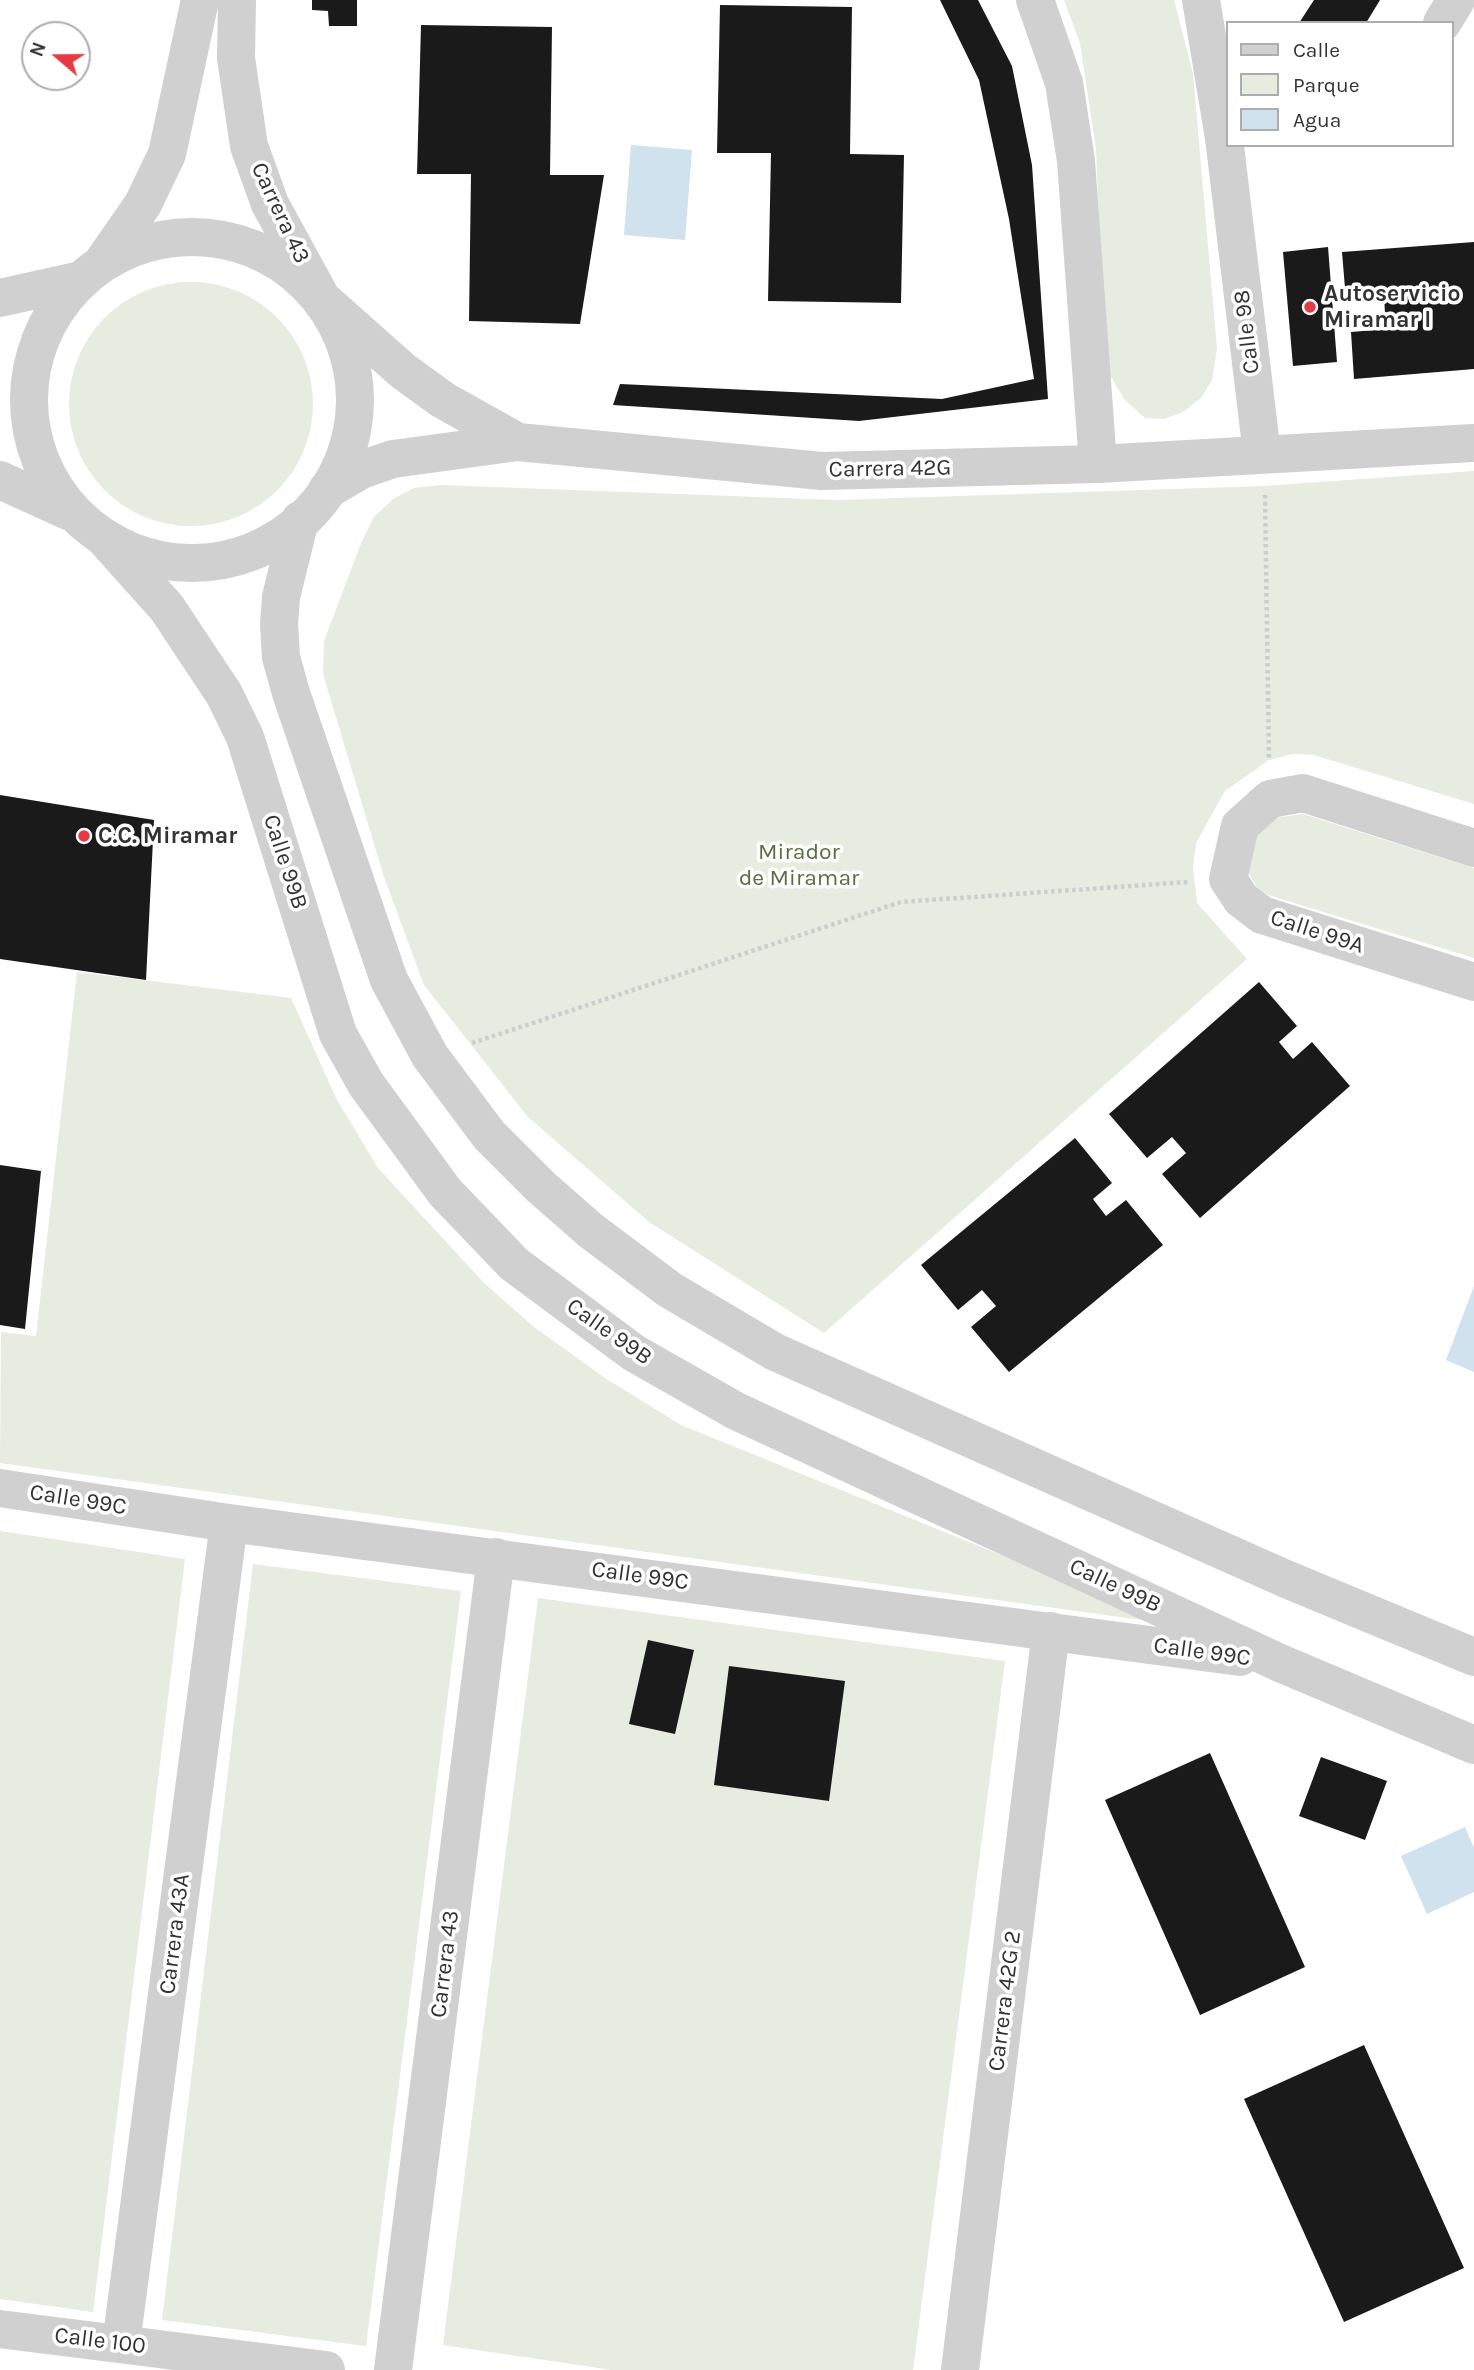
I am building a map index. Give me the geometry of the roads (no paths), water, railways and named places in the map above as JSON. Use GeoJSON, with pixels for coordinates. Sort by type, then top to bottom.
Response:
{"type":"FeatureCollection","features":[{"type":"Feature","properties":{"kind":"street"},"geometry":{"type":"LineString","coordinates":[[73,514],[44,469],[33,439],[28,395],[35,353],[53,313],[90,273],[143,204],[167,154],[200,0]]}},
{"type":"Feature","properties":{"kind":"street","name":"Carrera 43"},"geometry":{"type":"LineString","coordinates":[[237,0],[236,58],[249,146],[270,204],[347,346],[356,400],[347,454],[327,490]]}},
{"type":"Feature","properties":{"kind":"street"},"geometry":{"type":"LineString","coordinates":[[1035,0],[1063,83],[1076,161],[1098,464]]}},
{"type":"Feature","properties":{"kind":"street","name":"Calle 98"},"geometry":{"type":"LineString","coordinates":[[1201,0],[1226,137]]}},
{"type":"Feature","properties":{"kind":"street"},"geometry":{"type":"LineString","coordinates":[[1443,21],[1456,0]]}},
{"type":"Feature","properties":{"kind":"street","name":"Calle 98"},"geometry":{"type":"LineString","coordinates":[[1227,147],[1262,454]]}},
{"type":"Feature","properties":{"kind":"street","name":"Carrera 42G"},"geometry":{"type":"LineString","coordinates":[[90,273],[126,250],[178,236],[232,240],[282,262],[403,371],[443,400],[518,442]]}},
{"type":"Feature","properties":{"kind":"street"},"geometry":{"type":"LineString","coordinates":[[0,298],[90,273]]}},
{"type":"Feature","properties":{"kind":"street","name":"Carrera 42G"},"geometry":{"type":"LineString","coordinates":[[327,490],[360,470],[393,459],[518,442],[822,471],[1098,464],[1262,454]]}},
{"type":"Feature","properties":{"kind":"street"},"geometry":{"type":"LineString","coordinates":[[1262,454],[1474,443]]}},
{"type":"Feature","properties":{"kind":"street"},"geometry":{"type":"LineString","coordinates":[[8,479],[73,514],[107,541],[146,558],[188,565],[231,560],[281,538],[327,490]]}},
{"type":"Feature","properties":{"kind":"street"},"geometry":{"type":"LineString","coordinates":[[300,520],[281,597],[281,657],[290,693],[389,980],[430,1056],[489,1135],[541,1187],[590,1230],[670,1290],[775,1352],[1286,1579],[1474,1657]]}},
{"type":"Feature","properties":{"kind":"street","name":"Calle 99B"},"geometry":{"type":"LineString","coordinates":[[107,541],[167,608],[224,694],[245,737],[338,1034],[366,1084],[445,1192],[514,1264],[634,1353],[736,1411],[1280,1663],[1474,1745]]}},
{"type":"Feature","properties":{"kind":"street","name":"Calle 99A"},"geometry":{"type":"LineString","coordinates":[[1474,848],[1303,793],[1270,799],[1240,826],[1228,879],[1241,899],[1262,915],[1474,982]]}},
{"type":"Feature","properties":{"kind":"street","name":"Calle 99C"},"geometry":{"type":"LineString","coordinates":[[0,1488],[229,1523],[1280,1663]]}},
{"type":"Feature","properties":{"kind":"street","name":"Carrera 43A"},"geometry":{"type":"LineString","coordinates":[[121,2344],[229,1523]]}},
{"type":"Feature","properties":{"kind":"street","name":"Carrera 43"},"geometry":{"type":"LineString","coordinates":[[393,2370],[496,1557]]}},
{"type":"Feature","properties":{"kind":"street","name":"Carrera 42G 2"},"geometry":{"type":"LineString","coordinates":[[960,2370],[1051,1631]]}},
{"type":"Feature","properties":{"kind":"street","name":"Calle 100"},"geometry":{"type":"LineString","coordinates":[[0,2329],[326,2370]]}},
{"type":"Feature","properties":{"kind":"water"},"geometry":{"type":"Polygon","coordinates":[[[631,145],[692,150],[685,240],[624,235],[631,145]]]}},
{"type":"Feature","properties":{"kind":"water"},"geometry":{"type":"Polygon","coordinates":[[[1474,1286],[1474,1372],[1446,1360],[1474,1286]]]}},
{"type":"Feature","properties":{"kind":"water"},"geometry":{"type":"Polygon","coordinates":[[[1465,1827],[1474,1848],[1474,1892],[1427,1914],[1401,1856],[1465,1827]]]}},
{"type":"Feature","properties":{"kind":"place","name":"Autoservicio Miramar I"},"geometry":{"type":"Point","coordinates":[1310,307]}},
{"type":"Feature","properties":{"kind":"place","name":"C.C. Miramar"},"geometry":{"type":"Point","coordinates":[84,836]}},
{"type":"Feature","properties":{"kind":"park label","name":"Mirador de Miramar"},"geometry":{"type":"Point","coordinates":[799,865]}}]}
